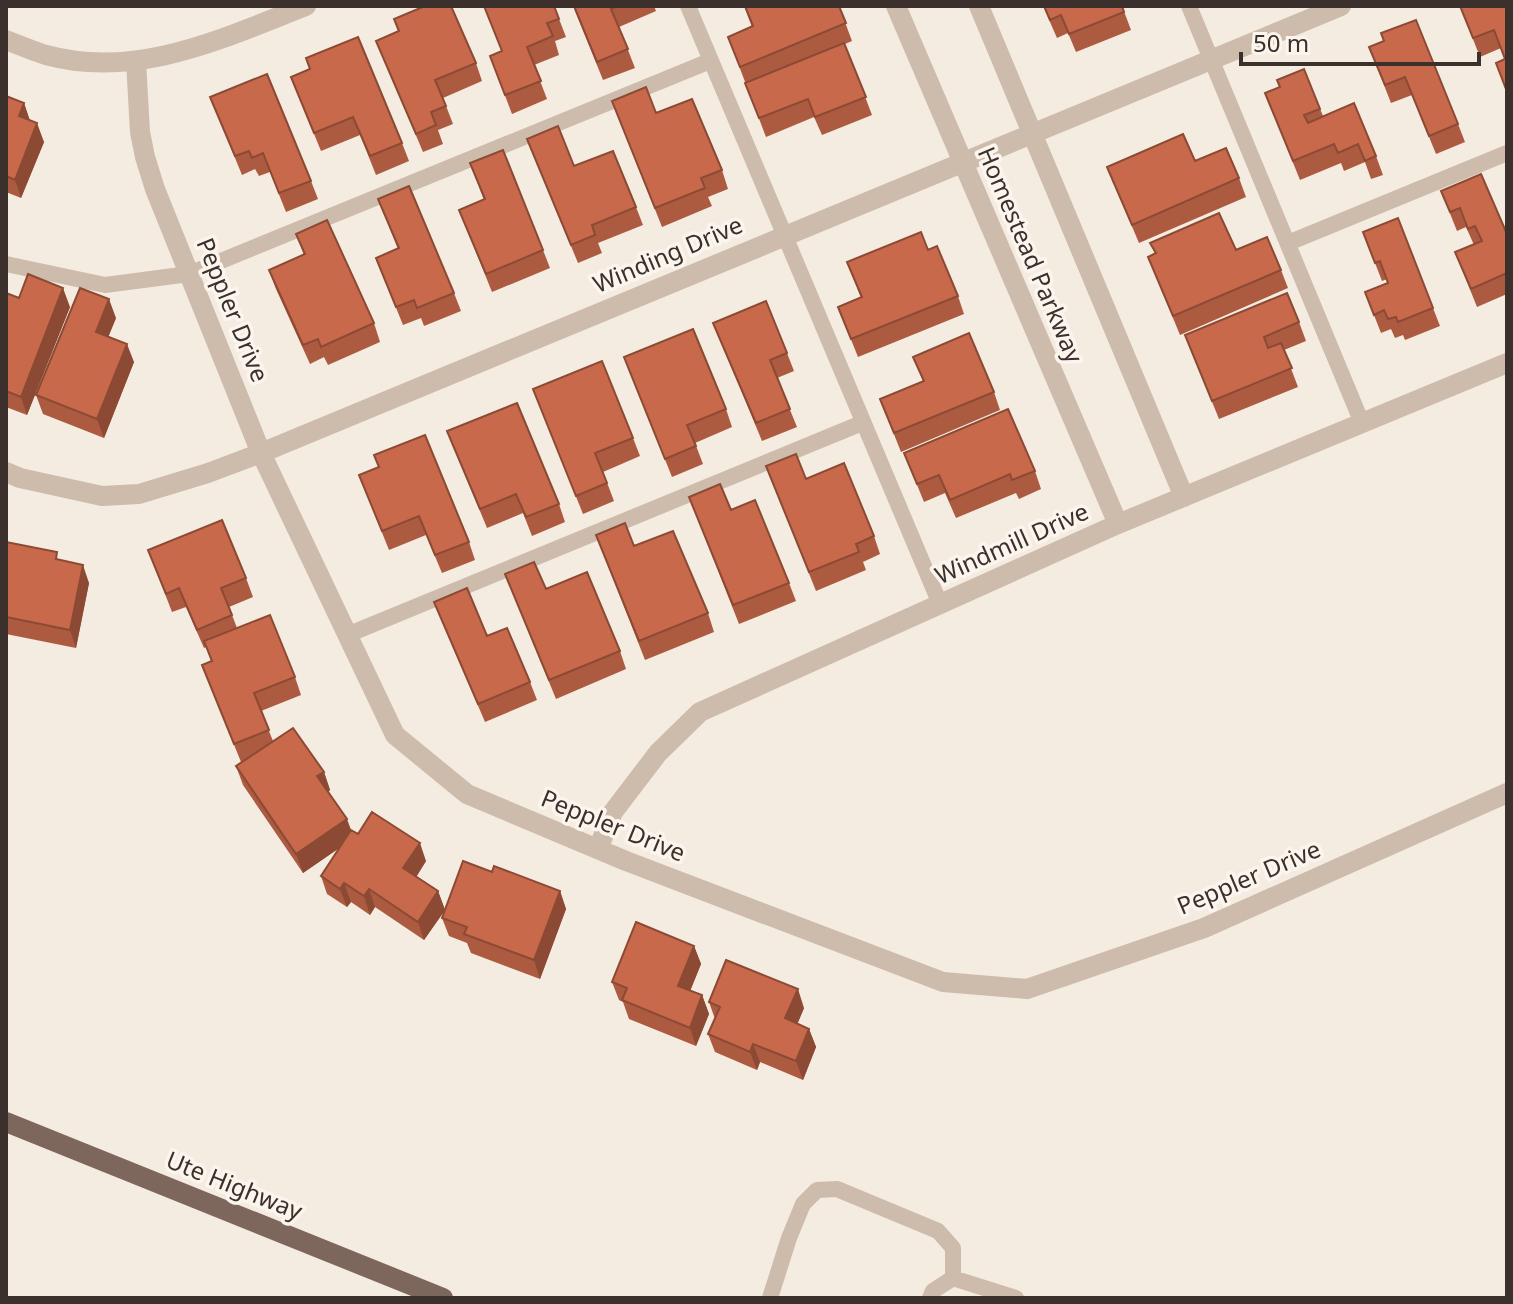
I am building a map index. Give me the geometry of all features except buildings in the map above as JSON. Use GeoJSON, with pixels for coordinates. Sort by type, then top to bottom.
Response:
{"type":"FeatureCollection","features":[{"type":"Feature","properties":{"kind":"main road","name":"Ute Highway"},"geometry":{"type":"LineString","coordinates":[[6,1122],[443,1298]]}},
{"type":"Feature","properties":{"kind":"street"},"geometry":{"type":"LineString","coordinates":[[6,40],[47,55],[76,60],[136,61],[179,53],[306,6]]}},
{"type":"Feature","properties":{"kind":"street","name":"Homestead Parkway"},"geometry":{"type":"LineString","coordinates":[[896,6],[1118,524]]}},
{"type":"Feature","properties":{"kind":"street","name":"Homestead Parkway"},"geometry":{"type":"LineString","coordinates":[[979,6],[1184,497]]}},
{"type":"Feature","properties":{"kind":"street","name":"Winding Drive"},"geometry":{"type":"LineString","coordinates":[[6,472],[20,478],[102,496],[139,494],[208,473],[1341,6]]}},
{"type":"Feature","properties":{"kind":"street","name":"Peppler Drive"},"geometry":{"type":"LineString","coordinates":[[136,61],[140,132],[155,189],[261,453],[395,735],[467,794],[598,849],[943,982],[1027,989],[1204,928],[1507,793]]}},
{"type":"Feature","properties":{"kind":"street","name":"Windmill Drive"},"geometry":{"type":"LineString","coordinates":[[598,849],[613,812],[658,753],[700,712],[1118,524],[1507,363]]}},
{"type":"Feature","properties":{"kind":"lane"},"geometry":{"type":"LineString","coordinates":[[688,6],[940,604]]}},
{"type":"Feature","properties":{"kind":"lane"},"geometry":{"type":"LineString","coordinates":[[1189,6],[1362,423]]}},
{"type":"Feature","properties":{"kind":"lane"},"geometry":{"type":"LineString","coordinates":[[6,264],[105,285],[189,274],[710,61]]}},
{"type":"Feature","properties":{"kind":"lane"},"geometry":{"type":"LineString","coordinates":[[1288,243],[1507,153]]}},
{"type":"Feature","properties":{"kind":"lane"},"geometry":{"type":"LineString","coordinates":[[347,635],[862,423]]}},
{"type":"Feature","properties":{"kind":"lane"},"geometry":{"type":"LineString","coordinates":[[770,1298],[803,1204],[817,1190],[837,1189],[938,1231],[953,1248],[953,1278]]}},
{"type":"Feature","properties":{"kind":"lane"},"geometry":{"type":"LineString","coordinates":[[930,1298],[933,1291],[953,1278]]}},
{"type":"Feature","properties":{"kind":"lane"},"geometry":{"type":"LineString","coordinates":[[953,1278],[1016,1298]]}}]}
